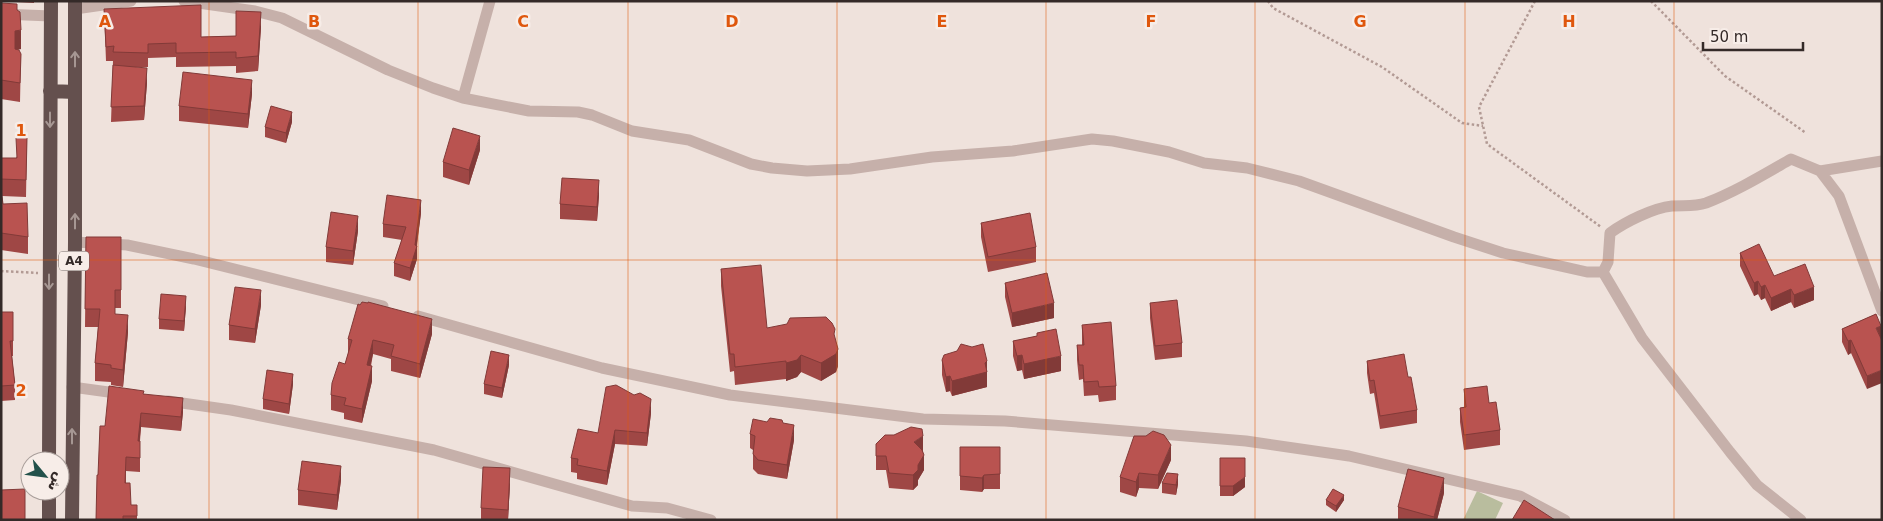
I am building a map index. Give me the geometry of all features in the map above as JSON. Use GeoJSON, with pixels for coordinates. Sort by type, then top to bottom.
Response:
{"type":"FeatureCollection","features":[{"type":"Feature","properties":{"kind":"highway","name":"A4"},"geometry":{"type":"LineString","coordinates":[[49,451],[50,1]]}},
{"type":"Feature","properties":{"kind":"highway","name":"A4"},"geometry":{"type":"LineString","coordinates":[[72,520],[75,5]]}},
{"type":"Feature","properties":{"kind":"highway"},"geometry":{"type":"LineString","coordinates":[[50,91],[75,92]]}},
{"type":"Feature","properties":{"kind":"highway"},"geometry":{"type":"LineString","coordinates":[[49,501],[49,520]]}},
{"type":"Feature","properties":{"kind":"street"},"geometry":{"type":"LineString","coordinates":[[75,5],[131,1]]}},
{"type":"Feature","properties":{"kind":"street"},"geometry":{"type":"LineString","coordinates":[[184,1],[255,11],[282,18],[388,70],[463,98],[529,111],[592,114],[632,131],[689,140],[751,164],[792,170],[850,169],[932,157],[1013,151],[1092,139],[1125,142],[1204,163],[1246,168],[1299,181],[1503,253],[1587,272],[1603,272]]}},
{"type":"Feature","properties":{"kind":"street"},"geometry":{"type":"LineString","coordinates":[[463,98],[490,1]]}},
{"type":"Feature","properties":{"kind":"street"},"geometry":{"type":"LineString","coordinates":[[1,14],[51,16]]}},
{"type":"Feature","properties":{"kind":"street"},"geometry":{"type":"LineString","coordinates":[[1603,272],[1608,262],[1610,234],[1631,219],[1671,206],[1694,206],[1706,203],[1791,160],[1820,171],[1882,161]]}},
{"type":"Feature","properties":{"kind":"street"},"geometry":{"type":"LineString","coordinates":[[1820,171],[1838,196],[1882,311]]}},
{"type":"Feature","properties":{"kind":"street"},"geometry":{"type":"LineString","coordinates":[[75,242],[127,246],[194,259],[402,311],[602,368],[730,395],[923,419],[1005,421],[1228,439],[1349,456],[1520,496],[1565,520]]}},
{"type":"Feature","properties":{"kind":"street"},"geometry":{"type":"LineString","coordinates":[[1603,272],[1642,338],[1730,452],[1757,485],[1801,520]]}},
{"type":"Feature","properties":{"kind":"street"},"geometry":{"type":"LineString","coordinates":[[72,387],[138,396]]}},
{"type":"Feature","properties":{"kind":"street"},"geometry":{"type":"LineString","coordinates":[[156,399],[240,411],[434,450],[632,506],[667,508],[711,520]]}},
{"type":"Feature","properties":{"kind":"path"},"geometry":{"type":"LineString","coordinates":[[1268,1],[1273,8],[1382,67],[1462,123],[1483,126]]}},
{"type":"Feature","properties":{"kind":"path"},"geometry":{"type":"LineString","coordinates":[[1535,1],[1479,107],[1487,144],[1610,234]]}},
{"type":"Feature","properties":{"kind":"path"},"geometry":{"type":"LineString","coordinates":[[1651,1],[1725,76],[1806,132]]}},
{"type":"Feature","properties":{"kind":"path"},"geometry":{"type":"LineString","coordinates":[[1,271],[49,274]]}},
{"type":"Feature","properties":{"kind":"green space"},"geometry":{"type":"Polygon","coordinates":[[[1477,491],[1503,503],[1495,520],[1463,520],[1477,491]]]}},
{"type":"Feature","properties":{"kind":"building"},"geometry":{"type":"Polygon","coordinates":[[[1,3],[17,4],[17,10],[20,12],[21,30],[15,31],[15,49],[19,50],[21,54],[20,83],[1,80],[1,3]]]}},
{"type":"Feature","properties":{"kind":"building"},"geometry":{"type":"Polygon","coordinates":[[[201,5],[201,37],[236,36],[236,11],[261,12],[258,56],[236,58],[236,52],[176,53],[176,43],[148,44],[148,53],[113,52],[114,46],[106,47],[104,9],[201,5]]]}},
{"type":"Feature","properties":{"kind":"building"},"geometry":{"type":"Polygon","coordinates":[[[113,65],[147,68],[144,106],[111,107],[113,65]]]}},
{"type":"Feature","properties":{"kind":"building"},"geometry":{"type":"Polygon","coordinates":[[[183,72],[252,80],[248,114],[179,106],[183,72]]]}},
{"type":"Feature","properties":{"kind":"building"},"geometry":{"type":"Polygon","coordinates":[[[271,106],[292,112],[286,133],[265,127],[271,106]]]}},
{"type":"Feature","properties":{"kind":"building"},"geometry":{"type":"Polygon","coordinates":[[[453,128],[480,136],[469,170],[443,162],[453,128]]]}},
{"type":"Feature","properties":{"kind":"building"},"geometry":{"type":"Polygon","coordinates":[[[16,138],[27,138],[26,180],[1,179],[1,158],[17,158],[16,138]]]}},
{"type":"Feature","properties":{"kind":"building"},"geometry":{"type":"Polygon","coordinates":[[[562,178],[599,180],[597,207],[560,204],[562,178]]]}},
{"type":"Feature","properties":{"kind":"building"},"geometry":{"type":"Polygon","coordinates":[[[1,189],[3,204],[27,203],[28,237],[1,233],[1,189]]]}},
{"type":"Feature","properties":{"kind":"building"},"geometry":{"type":"Polygon","coordinates":[[[387,195],[421,200],[415,245],[417,246],[410,268],[394,263],[406,227],[383,224],[387,195]]]}},
{"type":"Feature","properties":{"kind":"building"},"geometry":{"type":"Polygon","coordinates":[[[331,212],[358,216],[353,251],[326,247],[331,212]]]}},
{"type":"Feature","properties":{"kind":"building"},"geometry":{"type":"Polygon","coordinates":[[[1030,213],[1036,247],[988,257],[981,223],[1030,213]]]}},
{"type":"Feature","properties":{"kind":"building"},"geometry":{"type":"Polygon","coordinates":[[[86,237],[121,237],[121,290],[115,290],[115,314],[128,315],[123,370],[111,368],[111,365],[95,363],[100,309],[85,309],[86,237]]]}},
{"type":"Feature","properties":{"kind":"building"},"geometry":{"type":"Polygon","coordinates":[[[1759,244],[1774,276],[1805,264],[1814,287],[1794,295],[1791,289],[1771,298],[1765,285],[1761,287],[1758,281],[1754,283],[1740,253],[1759,244]]]}},
{"type":"Feature","properties":{"kind":"building"},"geometry":{"type":"Polygon","coordinates":[[[761,265],[767,328],[787,324],[790,318],[826,317],[835,329],[834,334],[838,349],[836,354],[821,363],[801,355],[797,360],[786,363],[786,361],[735,367],[734,354],[730,354],[721,269],[761,265]]]}},
{"type":"Feature","properties":{"kind":"building"},"geometry":{"type":"Polygon","coordinates":[[[1047,273],[1054,303],[1012,313],[1005,283],[1047,273]]]}},
{"type":"Feature","properties":{"kind":"building"},"geometry":{"type":"Polygon","coordinates":[[[235,287],[261,290],[255,329],[229,325],[235,287]]]}},
{"type":"Feature","properties":{"kind":"building"},"geometry":{"type":"Polygon","coordinates":[[[161,294],[186,296],[184,321],[159,319],[161,294]]]}},
{"type":"Feature","properties":{"kind":"building"},"geometry":{"type":"Polygon","coordinates":[[[1177,300],[1182,343],[1155,346],[1150,303],[1177,300]]]}},
{"type":"Feature","properties":{"kind":"building"},"geometry":{"type":"Polygon","coordinates":[[[362,302],[432,319],[420,364],[391,356],[394,345],[373,340],[367,365],[372,366],[362,409],[344,405],[346,398],[331,395],[332,383],[339,362],[345,364],[352,340],[348,339],[358,304],[360,305],[362,302]]]}},
{"type":"Feature","properties":{"kind":"building"},"geometry":{"type":"Polygon","coordinates":[[[1,312],[13,312],[13,341],[10,341],[15,385],[1,386],[1,312]]]}},
{"type":"Feature","properties":{"kind":"building"},"geometry":{"type":"Polygon","coordinates":[[[1876,314],[1881,326],[1876,328],[1882,341],[1882,370],[1867,376],[1851,340],[1848,341],[1842,329],[1876,314]]]}},
{"type":"Feature","properties":{"kind":"building"},"geometry":{"type":"Polygon","coordinates":[[[1111,322],[1116,386],[1099,387],[1098,381],[1084,382],[1083,365],[1079,365],[1077,345],[1084,345],[1082,325],[1111,322]]]}},
{"type":"Feature","properties":{"kind":"building"},"geometry":{"type":"Polygon","coordinates":[[[1056,329],[1061,356],[1024,364],[1022,355],[1017,356],[1013,341],[1037,336],[1037,333],[1056,329]]]}},
{"type":"Feature","properties":{"kind":"building"},"geometry":{"type":"Polygon","coordinates":[[[961,344],[972,347],[983,344],[987,361],[985,363],[987,372],[952,381],[950,376],[946,377],[942,360],[944,355],[957,351],[961,344]]]}},
{"type":"Feature","properties":{"kind":"building"},"geometry":{"type":"Polygon","coordinates":[[[491,351],[509,355],[502,388],[484,384],[491,351]]]}},
{"type":"Feature","properties":{"kind":"building"},"geometry":{"type":"Polygon","coordinates":[[[1404,354],[1408,377],[1411,377],[1417,410],[1380,416],[1374,380],[1370,381],[1367,361],[1404,354]]]}},
{"type":"Feature","properties":{"kind":"building"},"geometry":{"type":"Polygon","coordinates":[[[267,370],[293,374],[289,404],[263,399],[267,370]]]}},
{"type":"Feature","properties":{"kind":"building"},"geometry":{"type":"Polygon","coordinates":[[[616,385],[634,395],[640,393],[651,399],[647,433],[615,430],[607,471],[577,465],[578,459],[571,458],[578,429],[598,433],[606,387],[616,385]]]}},
{"type":"Feature","properties":{"kind":"building"},"geometry":{"type":"Polygon","coordinates":[[[109,386],[144,391],[143,394],[183,398],[181,417],[141,413],[138,441],[140,441],[140,458],[126,457],[125,483],[130,483],[131,505],[137,505],[137,516],[123,516],[123,520],[96,520],[100,426],[105,426],[109,386]]]}},
{"type":"Feature","properties":{"kind":"building"},"geometry":{"type":"Polygon","coordinates":[[[1487,386],[1489,403],[1496,402],[1500,430],[1464,435],[1460,408],[1466,407],[1464,389],[1487,386]]]}},
{"type":"Feature","properties":{"kind":"building"},"geometry":{"type":"Polygon","coordinates":[[[770,418],[794,425],[787,465],[758,460],[753,454],[755,436],[750,434],[753,419],[767,422],[770,418]]]}},
{"type":"Feature","properties":{"kind":"building"},"geometry":{"type":"Polygon","coordinates":[[[911,427],[922,429],[923,436],[914,442],[924,455],[918,465],[918,470],[913,475],[889,473],[886,456],[876,456],[876,444],[885,435],[894,435],[911,427]]]}},
{"type":"Feature","properties":{"kind":"building"},"geometry":{"type":"Polygon","coordinates":[[[1153,431],[1164,435],[1171,445],[1158,475],[1139,473],[1136,482],[1120,477],[1134,436],[1146,436],[1153,431]]]}},
{"type":"Feature","properties":{"kind":"building"},"geometry":{"type":"Polygon","coordinates":[[[960,447],[1000,447],[1000,474],[984,475],[982,478],[960,476],[960,447]]]}},
{"type":"Feature","properties":{"kind":"building"},"geometry":{"type":"Polygon","coordinates":[[[1220,458],[1245,458],[1245,477],[1233,486],[1220,486],[1220,458]]]}},
{"type":"Feature","properties":{"kind":"building"},"geometry":{"type":"Polygon","coordinates":[[[302,461],[341,466],[337,495],[298,490],[302,461]]]}},
{"type":"Feature","properties":{"kind":"building"},"geometry":{"type":"Polygon","coordinates":[[[483,467],[510,468],[508,510],[481,508],[483,467]]]}},
{"type":"Feature","properties":{"kind":"building"},"geometry":{"type":"Polygon","coordinates":[[[1408,469],[1444,478],[1434,517],[1398,507],[1408,469]]]}},
{"type":"Feature","properties":{"kind":"building"},"geometry":{"type":"Polygon","coordinates":[[[1167,473],[1178,474],[1176,485],[1162,483],[1167,473]]]}},
{"type":"Feature","properties":{"kind":"building"},"geometry":{"type":"Polygon","coordinates":[[[20,489],[20,501],[25,501],[25,520],[1,520],[1,490],[20,489]]]}},
{"type":"Feature","properties":{"kind":"building"},"geometry":{"type":"Polygon","coordinates":[[[1333,489],[1344,495],[1336,506],[1326,500],[1333,489]]]}},
{"type":"Feature","properties":{"kind":"building"},"geometry":{"type":"Polygon","coordinates":[[[1524,500],[1555,520],[1512,520],[1524,500]]]}}]}
